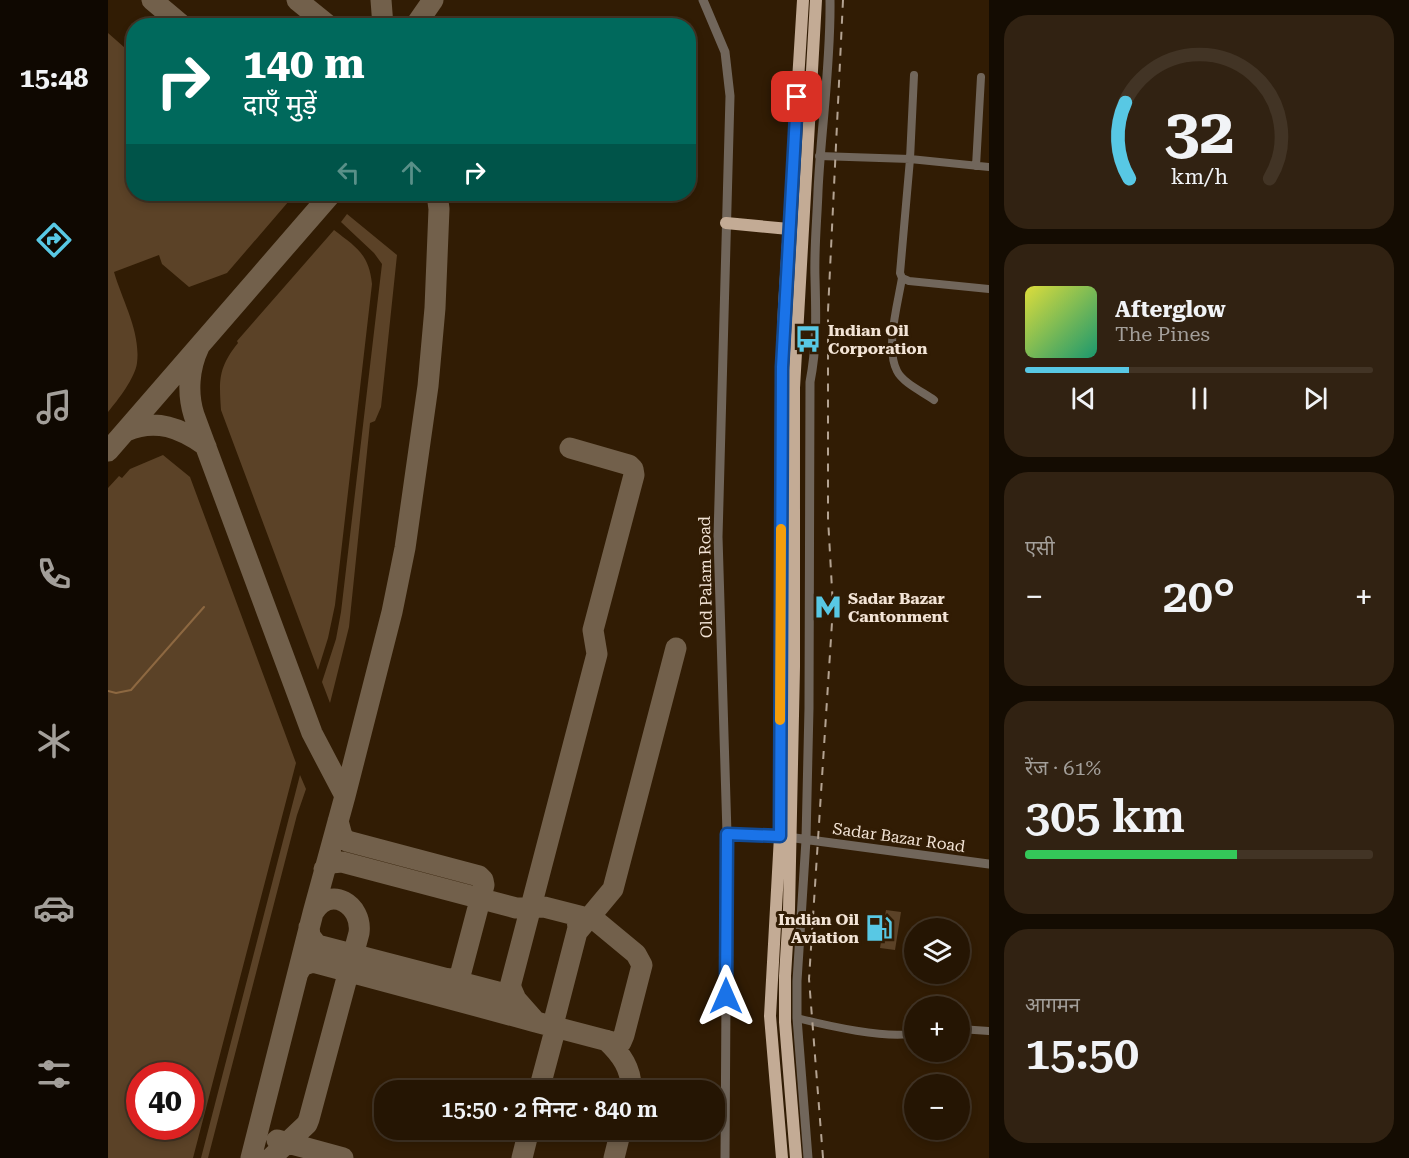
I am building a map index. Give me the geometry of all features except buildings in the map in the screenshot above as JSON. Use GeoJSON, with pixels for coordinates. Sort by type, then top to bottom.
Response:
{"type":"FeatureCollection","features":[{"type":"Feature","properties":{"kind":"main road"},"geometry":{"type":"LineString","coordinates":[[796,1158],[785,1022],[789,910],[785,837],[782,387],[803,0]]}},
{"type":"Feature","properties":{"kind":"main road"},"geometry":{"type":"LineString","coordinates":[[782,1158],[770,1016],[785,837],[794,667],[794,388],[816,0]]}},
{"type":"Feature","properties":{"kind":"main road"},"geometry":{"type":"LineString","coordinates":[[726,223],[789,229]]}},
{"type":"Feature","properties":{"kind":"street","name":"Old Palam Road"},"geometry":{"type":"LineString","coordinates":[[703,0],[719,36],[728,68],[730,96],[718,537],[727,834],[726,1158]]}},
{"type":"Feature","properties":{"kind":"street"},"geometry":{"type":"LineString","coordinates":[[808,1158],[796,981],[806,840],[809,708],[810,382],[816,353],[815,276],[819,156],[829,42],[830,0]]}},
{"type":"Feature","properties":{"kind":"street"},"geometry":{"type":"LineString","coordinates":[[914,75],[910,159],[900,273],[902,278],[893,327],[892,353],[897,371],[903,378],[934,400]]}},
{"type":"Feature","properties":{"kind":"street"},"geometry":{"type":"LineString","coordinates":[[976,166],[981,77]]}},
{"type":"Feature","properties":{"kind":"street"},"geometry":{"type":"LineString","coordinates":[[819,156],[910,159],[989,166]]}},
{"type":"Feature","properties":{"kind":"street"},"geometry":{"type":"LineString","coordinates":[[902,278],[909,281],[989,289]]}},
{"type":"Feature","properties":{"kind":"street","name":"Sadar Bazar Road"},"geometry":{"type":"LineString","coordinates":[[727,834],[785,837],[989,864]]}},
{"type":"Feature","properties":{"kind":"street"},"geometry":{"type":"LineString","coordinates":[[797,1018],[820,1024],[890,1035],[904,1035]]}},
{"type":"Feature","properties":{"kind":"street"},"geometry":{"type":"LineString","coordinates":[[970,1030],[989,1031]]}},
{"type":"Feature","properties":{"kind":"shaded area"},"geometry":{"type":"Polygon","coordinates":[[[108,33],[126,49],[126,201],[289,201],[227,273],[189,287],[162,264],[159,255],[114,272],[134,328],[137,363],[130,382],[108,412],[108,33]]]}},
{"type":"Feature","properties":{"kind":"shaded area"},"geometry":{"type":"Polygon","coordinates":[[[347,214],[397,255],[381,407],[375,421],[370,423],[349,627],[330,703],[322,682],[336,639],[341,612],[382,264],[374,253],[341,222],[347,214]]]}},
{"type":"Feature","properties":{"kind":"shaded area"},"geometry":{"type":"Polygon","coordinates":[[[334,230],[360,252],[368,265],[372,284],[335,605],[318,670],[221,410],[220,382],[223,367],[238,343],[237,341],[334,230]]]}},
{"type":"Feature","properties":{"kind":"shaded area"},"geometry":{"type":"Polygon","coordinates":[[[163,455],[190,477],[296,763],[204,1116],[204,1062],[126,1062],[126,1140],[198,1140],[193,1158],[108,1158],[108,488],[119,476],[122,478],[130,469],[163,455]]]}},
{"type":"Feature","properties":{"kind":"shaded area"},"geometry":{"type":"Polygon","coordinates":[[[300,775],[306,789],[297,815],[208,1158],[201,1158],[300,775]]]}},
{"type":"Feature","properties":{"kind":"shaded area"},"geometry":{"type":"Polygon","coordinates":[[[886,910],[901,912],[895,950],[880,948],[886,910]]]}},
{"type":"Feature","properties":{"kind":"waterway"},"geometry":{"type":"LineString","coordinates":[[108,691],[116,693],[131,690],[204,607]]}},
{"type":"Feature","properties":{"kind":"taxiway"},"geometry":{"type":"LineString","coordinates":[[152,0],[173,18]]}},
{"type":"Feature","properties":{"kind":"taxiway"},"geometry":{"type":"LineString","coordinates":[[297,0],[319,18]]}},
{"type":"Feature","properties":{"kind":"taxiway"},"geometry":{"type":"LineString","coordinates":[[381,0],[382,18]]}},
{"type":"Feature","properties":{"kind":"taxiway"},"geometry":{"type":"LineString","coordinates":[[421,18],[433,0]]}},
{"type":"Feature","properties":{"kind":"taxiway"},"geometry":{"type":"LineString","coordinates":[[108,451],[325,201]]}},
{"type":"Feature","properties":{"kind":"taxiway"},"geometry":{"type":"LineString","coordinates":[[251,1158],[392,612],[405,548],[428,386],[435,308],[438,201]]}},
{"type":"Feature","properties":{"kind":"taxiway"},"geometry":{"type":"LineString","coordinates":[[199,347],[190,381],[190,398],[194,415],[312,733],[345,796]]}},
{"type":"Feature","properties":{"kind":"taxiway"},"geometry":{"type":"LineString","coordinates":[[126,431],[137,427],[158,425],[178,430],[206,446]]}},
{"type":"Feature","properties":{"kind":"taxiway"},"geometry":{"type":"LineString","coordinates":[[515,997],[511,983],[597,654],[593,630],[634,475],[629,465],[570,448]]}},
{"type":"Feature","properties":{"kind":"taxiway"},"geometry":{"type":"LineString","coordinates":[[578,931],[613,889],[676,648]]}},
{"type":"Feature","properties":{"kind":"taxiway"},"geometry":{"type":"LineString","coordinates":[[338,821],[342,836],[347,841],[479,876],[483,880],[484,885],[461,972],[457,978],[448,979]]}},
{"type":"Feature","properties":{"kind":"taxiway"},"geometry":{"type":"LineString","coordinates":[[309,927],[310,936],[317,945],[513,996],[536,1022],[616,1043],[621,1042],[624,1035],[642,965],[636,954],[595,920],[544,907],[516,908],[342,862],[331,863],[324,869]]}},
{"type":"Feature","properties":{"kind":"taxiway"},"geometry":{"type":"LineString","coordinates":[[271,1158],[307,1124],[309,1119],[359,933],[356,914],[344,902],[336,899],[328,900],[320,904],[313,913]]}},
{"type":"Feature","properties":{"kind":"taxiway"},"geometry":{"type":"LineString","coordinates":[[542,1080],[578,928],[577,919]]}},
{"type":"Feature","properties":{"kind":"taxiway"},"geometry":{"type":"LineString","coordinates":[[298,973],[302,966],[313,962],[536,1022]]}},
{"type":"Feature","properties":{"kind":"taxiway"},"geometry":{"type":"LineString","coordinates":[[606,1040],[624,1062],[631,1080]]}},
{"type":"Feature","properties":{"kind":"taxiway"},"geometry":{"type":"LineString","coordinates":[[277,1140],[343,1158]]}},
{"type":"Feature","properties":{"kind":"taxiway"},"geometry":{"type":"LineString","coordinates":[[522,1158],[526,1140]]}},
{"type":"Feature","properties":{"kind":"taxiway"},"geometry":{"type":"LineString","coordinates":[[614,1158],[618,1140]]}},
{"type":"Feature","properties":{"kind":"railway"},"geometry":{"type":"LineString","coordinates":[[823,1158],[809,979],[833,607],[828,518],[828,311],[843,0]]}},
{"type":"Feature","properties":{"kind":"slow traffic"},"geometry":{"type":"LineString","coordinates":[[780,720],[781,529]]}},
{"type":"Feature","properties":{"kind":"place","name":"Indian Oil Corporation"},"geometry":{"type":"Point","coordinates":[808,339]}},
{"type":"Feature","properties":{"kind":"place","name":"Sadar Bazar Cantonment"},"geometry":{"type":"Point","coordinates":[828,607]}},
{"type":"Feature","properties":{"kind":"place","name":"Indian Oil Aviation"},"geometry":{"type":"Point","coordinates":[879,928]}},
{"type":"Feature","properties":{"kind":"route"},"geometry":{"type":"LineString","coordinates":[[726,996],[727,834],[780,836],[782,367],[797,97]]}}]}
